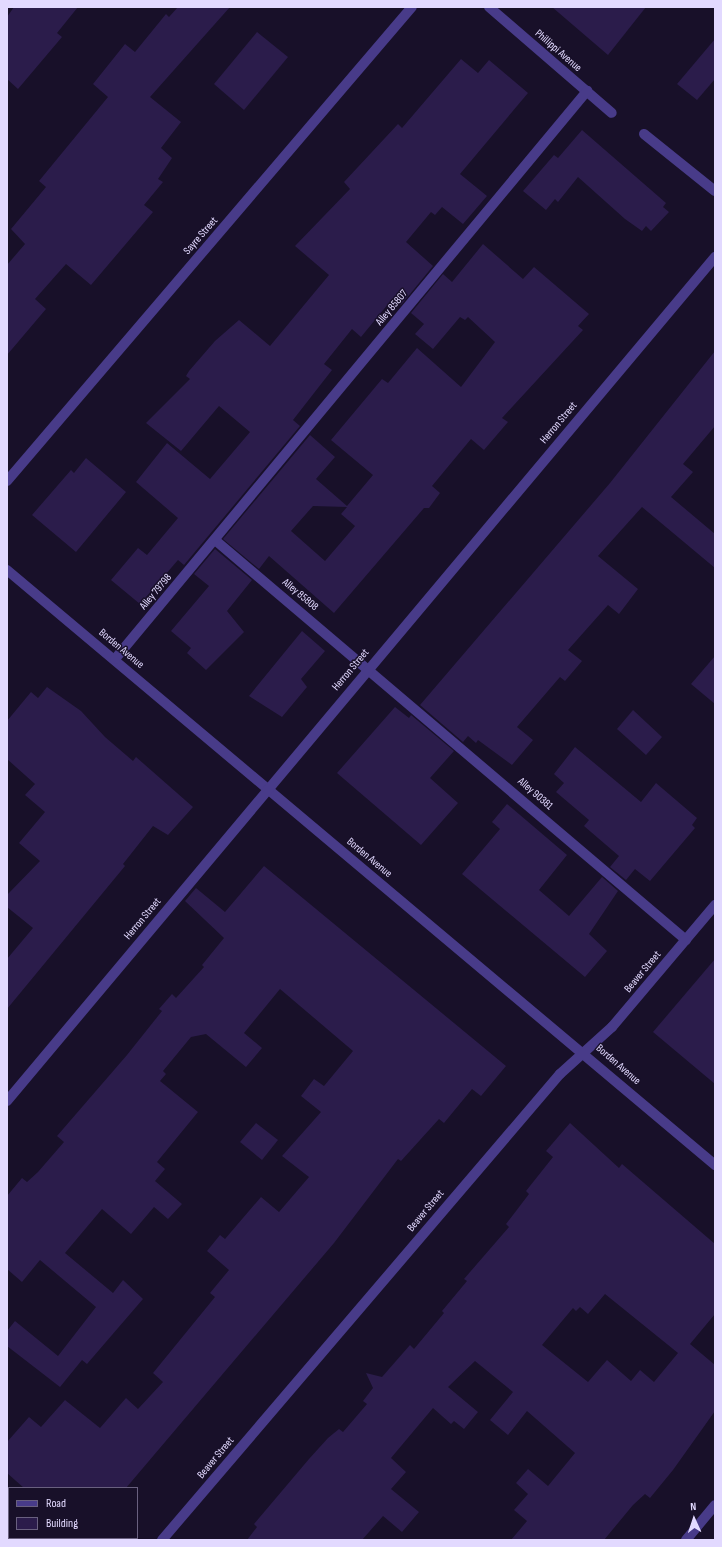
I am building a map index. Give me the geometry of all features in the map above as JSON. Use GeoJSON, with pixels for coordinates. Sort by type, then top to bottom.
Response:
{"type":"FeatureCollection","features":[{"type":"Feature","properties":{"kind":"street","name":"Sayre Street"},"geometry":{"type":"LineString","coordinates":[[7,481],[412,7]]}},
{"type":"Feature","properties":{"kind":"street","name":"Phillippi Avenue"},"geometry":{"type":"LineString","coordinates":[[489,7],[612,113]]}},
{"type":"Feature","properties":{"kind":"street","name":"Alley 85807"},"geometry":{"type":"LineString","coordinates":[[215,540],[587,92]]}},
{"type":"Feature","properties":{"kind":"street"},"geometry":{"type":"LineString","coordinates":[[644,134],[715,191]]}},
{"type":"Feature","properties":{"kind":"street","name":"Herron Street"},"geometry":{"type":"LineString","coordinates":[[7,1101],[267,788],[715,257]]}},
{"type":"Feature","properties":{"kind":"street","name":"Alley 79798"},"geometry":{"type":"LineString","coordinates":[[115,659],[215,540]]}},
{"type":"Feature","properties":{"kind":"street","name":"Alley 85808"},"geometry":{"type":"LineString","coordinates":[[215,540],[369,668]]}},
{"type":"Feature","properties":{"kind":"street","name":"Borden Avenue"},"geometry":{"type":"LineString","coordinates":[[7,570],[585,1053],[715,1165]]}},
{"type":"Feature","properties":{"kind":"street","name":"Alley 90381"},"geometry":{"type":"LineString","coordinates":[[369,668],[686,940]]}},
{"type":"Feature","properties":{"kind":"street","name":"Beaver Street"},"geometry":{"type":"LineString","coordinates":[[162,1540],[560,1074],[585,1053],[686,940],[715,904]]}},
{"type":"Feature","properties":{"kind":"street"},"geometry":{"type":"LineString","coordinates":[[686,1540],[715,1505]]}},
{"type":"Feature","properties":{"kind":"building"},"geometry":{"type":"Polygon","coordinates":[[[14,7],[78,7],[57,33],[62,37],[18,89],[7,79],[7,17],[14,7]]]}},
{"type":"Feature","properties":{"kind":"building"},"geometry":{"type":"Polygon","coordinates":[[[178,7],[230,7],[150,97],[181,122],[161,148],[172,158],[158,179],[163,182],[144,205],[153,212],[91,285],[66,264],[35,299],[46,309],[7,355],[7,265],[25,244],[11,229],[46,187],[39,181],[108,97],[93,84],[125,44],[135,52],[166,14],[169,17],[178,7]]]}},
{"type":"Feature","properties":{"kind":"building"},"geometry":{"type":"Polygon","coordinates":[[[552,7],[646,7],[608,55],[552,7]]]}},
{"type":"Feature","properties":{"kind":"building"},"geometry":{"type":"Polygon","coordinates":[[[257,32],[288,57],[244,110],[214,84],[257,32]]]}},
{"type":"Feature","properties":{"kind":"building"},"geometry":{"type":"Polygon","coordinates":[[[715,39],[715,79],[697,100],[677,84],[715,39]]]}},
{"type":"Feature","properties":{"kind":"building"},"geometry":{"type":"Polygon","coordinates":[[[461,59],[478,73],[489,60],[528,93],[460,174],[487,196],[463,224],[442,207],[435,215],[431,212],[406,242],[433,266],[401,305],[393,298],[361,337],[352,329],[324,364],[332,370],[293,420],[300,426],[184,565],[178,560],[140,604],[111,580],[138,548],[147,555],[178,518],[136,482],[167,443],[210,479],[250,432],[219,406],[181,451],[146,423],[190,379],[186,376],[189,371],[215,341],[239,320],[270,346],[329,275],[295,246],[350,189],[344,182],[398,124],[402,128],[461,59]]]}},
{"type":"Feature","properties":{"kind":"building"},"geometry":{"type":"Polygon","coordinates":[[[582,130],[666,203],[663,207],[669,212],[651,231],[646,226],[642,231],[625,219],[578,177],[558,202],[555,199],[546,210],[523,191],[554,155],[558,158],[582,130]]]}},
{"type":"Feature","properties":{"kind":"building"},"geometry":{"type":"Polygon","coordinates":[[[483,244],[523,279],[534,267],[589,314],[578,326],[583,330],[502,418],[508,422],[484,450],[471,439],[432,486],[440,493],[429,508],[424,508],[334,613],[269,556],[259,569],[223,539],[310,435],[335,457],[316,479],[347,506],[373,475],[331,440],[382,379],[388,383],[417,348],[461,387],[495,342],[468,317],[465,320],[460,317],[433,349],[415,334],[424,324],[411,313],[443,274],[452,282],[483,244]],[[313,506],[291,531],[325,561],[355,526],[341,514],[347,507],[313,506]]]}},
{"type":"Feature","properties":{"kind":"building"},"geometry":{"type":"Polygon","coordinates":[[[715,351],[715,426],[683,464],[693,472],[671,497],[715,534],[715,568],[642,507],[598,556],[638,589],[619,614],[608,605],[568,650],[582,661],[565,681],[560,677],[517,727],[533,740],[512,765],[478,740],[476,743],[468,736],[463,742],[420,705],[610,483],[715,351]]]}},
{"type":"Feature","properties":{"kind":"building"},"geometry":{"type":"Polygon","coordinates":[[[86,458],[126,492],[76,552],[32,515],[71,470],[74,473],[86,458]]]}},
{"type":"Feature","properties":{"kind":"building"},"geometry":{"type":"Polygon","coordinates":[[[215,549],[252,580],[227,611],[244,632],[206,670],[187,653],[191,648],[171,631],[209,586],[194,574],[215,549]]]}},
{"type":"Feature","properties":{"kind":"building"},"geometry":{"type":"Polygon","coordinates":[[[302,631],[325,651],[301,679],[307,687],[282,717],[249,696],[302,631]]]}},
{"type":"Feature","properties":{"kind":"building"},"geometry":{"type":"Polygon","coordinates":[[[715,656],[715,704],[691,684],[715,656]]]}},
{"type":"Feature","properties":{"kind":"building"},"geometry":{"type":"Polygon","coordinates":[[[47,687],[81,711],[105,737],[133,761],[136,757],[193,807],[168,835],[153,826],[123,864],[125,866],[7,1009],[7,959],[33,928],[7,907],[7,895],[40,861],[19,843],[45,812],[25,795],[35,784],[7,759],[7,721],[31,692],[38,698],[47,687]]]}},
{"type":"Feature","properties":{"kind":"building"},"geometry":{"type":"Polygon","coordinates":[[[395,707],[409,718],[411,715],[454,751],[430,778],[458,803],[421,845],[337,773],[395,707]]]}},
{"type":"Feature","properties":{"kind":"building"},"geometry":{"type":"Polygon","coordinates":[[[633,710],[662,737],[646,755],[617,729],[633,710]]]}},
{"type":"Feature","properties":{"kind":"building"},"geometry":{"type":"Polygon","coordinates":[[[575,747],[641,802],[656,783],[697,818],[692,825],[695,828],[650,881],[635,869],[626,880],[610,867],[619,856],[584,826],[589,820],[556,792],[564,783],[554,774],[575,747]]]}},
{"type":"Feature","properties":{"kind":"building"},"geometry":{"type":"Polygon","coordinates":[[[507,804],[567,855],[539,890],[569,916],[602,877],[618,891],[589,934],[607,951],[585,977],[462,874],[500,829],[492,822],[507,804]]]}},
{"type":"Feature","properties":{"kind":"building"},"geometry":{"type":"Polygon","coordinates":[[[264,866],[506,1066],[481,1096],[472,1089],[444,1123],[439,1119],[401,1161],[398,1159],[334,1243],[127,1487],[23,1487],[7,1473],[7,1442],[29,1417],[41,1427],[65,1400],[100,1428],[126,1398],[138,1409],[163,1382],[153,1373],[215,1297],[210,1293],[229,1270],[207,1251],[220,1235],[225,1239],[261,1197],[279,1212],[309,1177],[282,1156],[321,1112],[301,1096],[314,1079],[324,1086],[353,1051],[280,989],[244,1033],[262,1048],[246,1067],[206,1034],[191,1037],[163,1071],[166,1074],[160,1081],[198,1112],[157,1162],[165,1169],[155,1181],[182,1204],[168,1219],[154,1207],[131,1234],[102,1209],[65,1253],[113,1293],[123,1280],[143,1299],[87,1364],[82,1360],[60,1387],[7,1346],[7,1331],[15,1321],[58,1356],[96,1307],[40,1260],[22,1282],[7,1269],[7,1196],[22,1178],[27,1182],[38,1172],[64,1142],[57,1136],[127,1055],[162,1011],[159,1009],[172,994],[176,998],[204,967],[202,965],[224,938],[185,901],[196,888],[225,912],[264,866]]]}},
{"type":"Feature","properties":{"kind":"building"},"geometry":{"type":"Polygon","coordinates":[[[715,959],[715,1084],[653,1032],[715,959]]]}},
{"type":"Feature","properties":{"kind":"building"},"geometry":{"type":"Polygon","coordinates":[[[256,1123],[278,1140],[262,1160],[240,1142],[256,1123]]]}},
{"type":"Feature","properties":{"kind":"building"},"geometry":{"type":"Polygon","coordinates":[[[570,1123],[619,1168],[622,1164],[715,1244],[715,1314],[690,1344],[715,1365],[715,1411],[673,1470],[650,1498],[645,1494],[633,1505],[604,1540],[511,1540],[527,1521],[514,1510],[528,1494],[516,1483],[528,1469],[548,1486],[575,1453],[527,1411],[508,1435],[490,1420],[513,1392],[475,1361],[448,1387],[478,1412],[464,1429],[454,1421],[451,1424],[433,1408],[391,1458],[406,1472],[391,1489],[419,1512],[402,1532],[383,1516],[362,1540],[247,1540],[257,1527],[254,1524],[309,1459],[328,1438],[339,1429],[343,1432],[367,1404],[363,1401],[373,1388],[366,1373],[382,1377],[410,1345],[414,1349],[444,1313],[442,1311],[467,1281],[464,1279],[509,1227],[506,1224],[529,1194],[526,1191],[553,1157],[546,1151],[570,1123]],[[605,1294],[588,1314],[580,1307],[576,1311],[573,1308],[542,1345],[588,1382],[607,1360],[631,1381],[640,1370],[654,1382],[678,1353],[605,1294]]]}}]}
